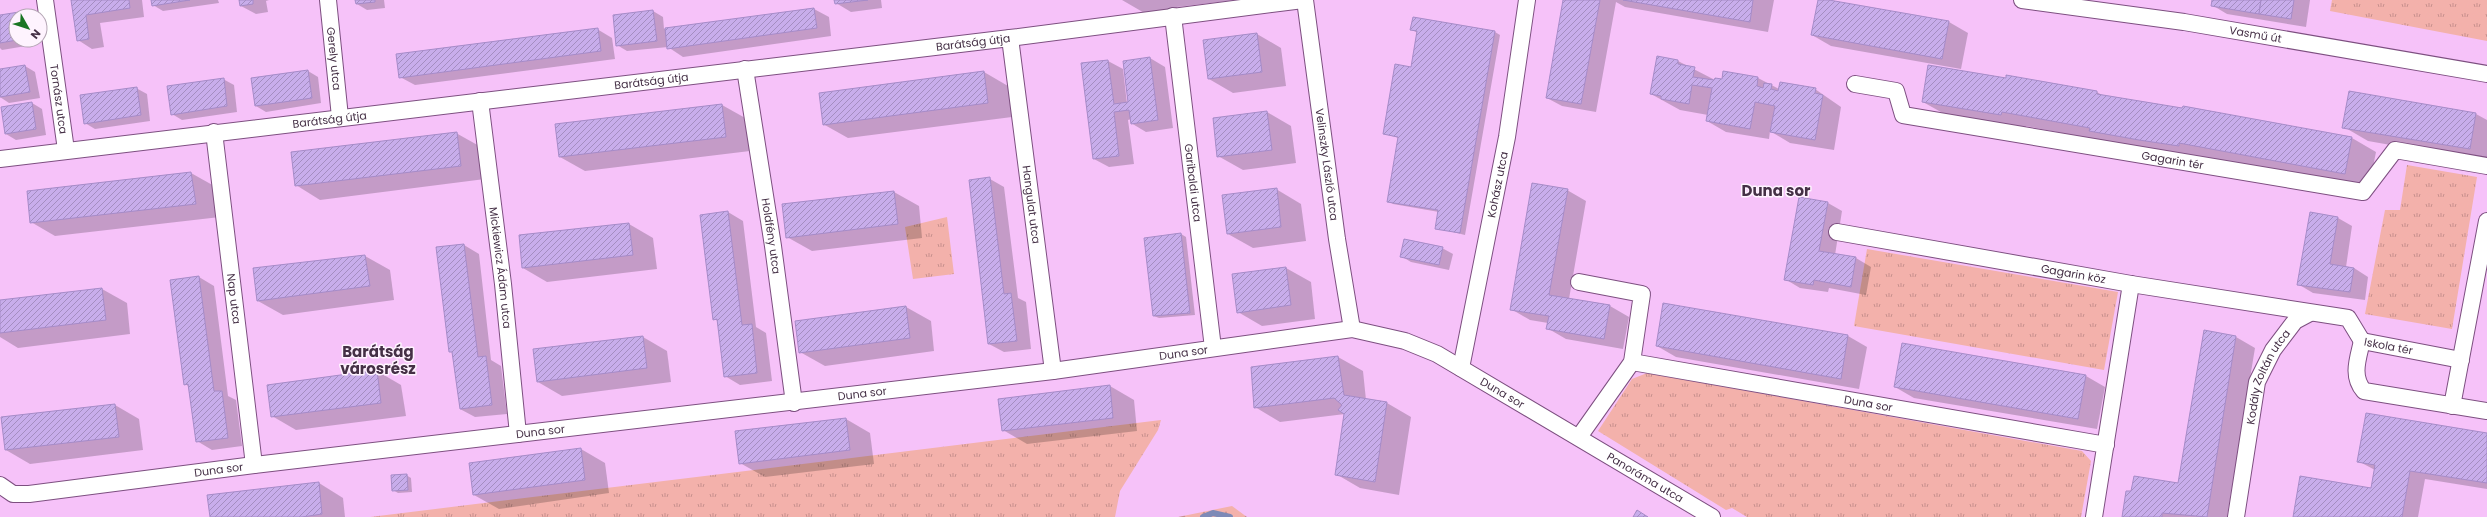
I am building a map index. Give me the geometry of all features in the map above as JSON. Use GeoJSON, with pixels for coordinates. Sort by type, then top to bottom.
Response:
{"type":"FeatureCollection","features":[{"type":"Feature","properties":{"kind":"street","name":"Tornász utca"},"geometry":{"type":"LineString","coordinates":[[45,0],[66,150]]}},
{"type":"Feature","properties":{"kind":"street","name":"Gerely utca"},"geometry":{"type":"LineString","coordinates":[[328,0],[340,117]]}},
{"type":"Feature","properties":{"kind":"street","name":"Barátság útja"},"geometry":{"type":"LineString","coordinates":[[0,159],[214,132],[1010,38],[1304,0]]}},
{"type":"Feature","properties":{"kind":"street","name":"Velinszky László utca"},"geometry":{"type":"LineString","coordinates":[[1304,0],[1337,239],[1352,329]]}},
{"type":"Feature","properties":{"kind":"street","name":"Kohász utca"},"geometry":{"type":"LineString","coordinates":[[1461,368],[1507,137],[1527,0]]}},
{"type":"Feature","properties":{"kind":"street","name":"Vasmű út"},"geometry":{"type":"LineString","coordinates":[[2022,0],[2184,22],[2487,74]]}},
{"type":"Feature","properties":{"kind":"street","name":"Garibaldi utca"},"geometry":{"type":"LineString","coordinates":[[1173,16],[1213,348]]}},
{"type":"Feature","properties":{"kind":"street","name":"Hangulat utca"},"geometry":{"type":"LineString","coordinates":[[1010,38],[1053,371]]}},
{"type":"Feature","properties":{"kind":"street","name":"Holdfény utca"},"geometry":{"type":"LineString","coordinates":[[745,69],[773,246],[794,403]]}},
{"type":"Feature","properties":{"kind":"street","name":"Gagarin tér"},"geometry":{"type":"LineString","coordinates":[[1855,84],[1896,91],[1903,115],[2363,192],[2395,150],[2487,166]]}},
{"type":"Feature","properties":{"kind":"street","name":"Mickiewicz Ádám utca"},"geometry":{"type":"LineString","coordinates":[[480,101],[518,434]]}},
{"type":"Feature","properties":{"kind":"street","name":"Nap utca"},"geometry":{"type":"LineString","coordinates":[[214,132],[254,465]]}},
{"type":"Feature","properties":{"kind":"street"},"geometry":{"type":"LineString","coordinates":[[2487,221],[2452,406],[2487,411]]}},
{"type":"Feature","properties":{"kind":"street","name":"Gagarin köz"},"geometry":{"type":"LineString","coordinates":[[1837,232],[2131,284],[2310,313]]}},
{"type":"Feature","properties":{"kind":"street"},"geometry":{"type":"LineString","coordinates":[[1578,282],[1642,294],[1632,362],[1579,436]]}},
{"type":"Feature","properties":{"kind":"street"},"geometry":{"type":"LineString","coordinates":[[2094,517],[2131,284]]}},
{"type":"Feature","properties":{"kind":"street"},"geometry":{"type":"LineString","coordinates":[[2310,313],[2348,318],[2362,341]]}},
{"type":"Feature","properties":{"kind":"street","name":"Kodály Zoltán utca"},"geometry":{"type":"LineString","coordinates":[[2236,517],[2257,382],[2273,350],[2295,321],[2310,313]]}},
{"type":"Feature","properties":{"kind":"street","name":"Duna sor"},"geometry":{"type":"LineString","coordinates":[[0,485],[13,494],[29,494],[254,465],[794,403],[1053,371],[1352,329],[1405,340],[1461,368],[1579,436]]}},
{"type":"Feature","properties":{"kind":"street","name":"Iskola tér"},"geometry":{"type":"LineString","coordinates":[[2452,406],[2364,391],[2358,384],[2355,372],[2362,341],[2461,360]]}},
{"type":"Feature","properties":{"kind":"street","name":"Duna sor"},"geometry":{"type":"LineString","coordinates":[[1632,362],[2106,445]]}},
{"type":"Feature","properties":{"kind":"street","name":"Panoráma utca"},"geometry":{"type":"LineString","coordinates":[[1579,436],[1712,517]]}},
{"type":"Feature","properties":{"kind":"green space"},"geometry":{"type":"Polygon","coordinates":[[[2332,0],[2487,0],[2487,41],[2330,11],[2332,0]]]}},
{"type":"Feature","properties":{"kind":"green space"},"geometry":{"type":"Polygon","coordinates":[[[2407,165],[2477,177],[2452,329],[2365,314],[2385,210],[2400,210],[2407,165]]]}},
{"type":"Feature","properties":{"kind":"green space"},"geometry":{"type":"Polygon","coordinates":[[[947,217],[954,274],[913,279],[905,227],[947,217]]]}},
{"type":"Feature","properties":{"kind":"green space"},"geometry":{"type":"Polygon","coordinates":[[[1867,249],[2118,292],[2104,370],[1854,326],[1867,249]]]}},
{"type":"Feature","properties":{"kind":"green space"},"geometry":{"type":"Polygon","coordinates":[[[1647,373],[2082,451],[2091,461],[2081,517],[1747,517],[1732,508],[1726,510],[1598,431],[1632,379],[1647,373]]]}},
{"type":"Feature","properties":{"kind":"green space"},"geometry":{"type":"Polygon","coordinates":[[[1161,420],[1158,430],[1120,491],[1115,517],[370,517],[1161,420]]]}},
{"type":"Feature","properties":{"kind":"green space"},"geometry":{"type":"Polygon","coordinates":[[[1232,506],[1247,517],[1178,517],[1232,506]]]}},
{"type":"Feature","properties":{"kind":"building"},"geometry":{"type":"Polygon","coordinates":[[[71,0],[129,0],[130,8],[86,15],[89,39],[77,41],[71,0]]]}},
{"type":"Feature","properties":{"kind":"building"},"geometry":{"type":"Polygon","coordinates":[[[151,0],[190,0],[152,6],[151,0]]]}},
{"type":"Feature","properties":{"kind":"building"},"geometry":{"type":"Polygon","coordinates":[[[239,0],[253,0],[253,4],[240,6],[239,0]]]}},
{"type":"Feature","properties":{"kind":"building"},"geometry":{"type":"Polygon","coordinates":[[[355,0],[375,0],[375,2],[356,4],[355,0]]]}},
{"type":"Feature","properties":{"kind":"building"},"geometry":{"type":"Polygon","coordinates":[[[834,0],[868,0],[835,4],[834,0]]]}},
{"type":"Feature","properties":{"kind":"building"},"geometry":{"type":"Polygon","coordinates":[[[1563,0],[1600,0],[1581,104],[1546,98],[1563,0]]]}},
{"type":"Feature","properties":{"kind":"building"},"geometry":{"type":"Polygon","coordinates":[[[1623,0],[1753,0],[1750,22],[1623,0]]]}},
{"type":"Feature","properties":{"kind":"building"},"geometry":{"type":"Polygon","coordinates":[[[1818,0],[1829,0],[1949,21],[1942,59],[1811,35],[1818,0]]]}},
{"type":"Feature","properties":{"kind":"building"},"geometry":{"type":"Polygon","coordinates":[[[2212,0],[2261,0],[2259,14],[2211,6],[2212,0]]]}},
{"type":"Feature","properties":{"kind":"building"},"geometry":{"type":"Polygon","coordinates":[[[2261,0],[2294,0],[2291,19],[2259,14],[2261,0]]]}},
{"type":"Feature","properties":{"kind":"building"},"geometry":{"type":"Polygon","coordinates":[[[814,8],[817,28],[667,49],[665,28],[814,8]]]}},
{"type":"Feature","properties":{"kind":"building"},"geometry":{"type":"Polygon","coordinates":[[[653,10],[657,41],[616,46],[613,15],[653,10]]]}},
{"type":"Feature","properties":{"kind":"building"},"geometry":{"type":"Polygon","coordinates":[[[8,14],[8,42],[0,43],[0,15],[8,14]]]}},
{"type":"Feature","properties":{"kind":"building"},"geometry":{"type":"Polygon","coordinates":[[[1413,17],[1495,31],[1460,233],[1435,229],[1438,210],[1387,202],[1398,137],[1383,134],[1395,64],[1411,67],[1417,31],[1410,30],[1413,17]]]}},
{"type":"Feature","properties":{"kind":"building"},"geometry":{"type":"Polygon","coordinates":[[[598,28],[601,51],[399,78],[396,54],[598,28]]]}},
{"type":"Feature","properties":{"kind":"building"},"geometry":{"type":"Polygon","coordinates":[[[1257,33],[1262,72],[1208,79],[1203,40],[1257,33]]]}},
{"type":"Feature","properties":{"kind":"building"},"geometry":{"type":"Polygon","coordinates":[[[1657,56],[1678,60],[1678,64],[1695,67],[1693,77],[1714,80],[1715,78],[1722,79],[1723,71],[1758,77],[1757,86],[1763,88],[1764,83],[1772,84],[1771,89],[1778,91],[1780,82],[1816,88],[1815,93],[1823,95],[1815,140],[1770,132],[1775,106],[1755,102],[1750,129],[1706,121],[1712,88],[1692,85],[1689,104],[1661,99],[1661,96],[1650,94],[1657,56]]]}},
{"type":"Feature","properties":{"kind":"building"},"geometry":{"type":"Polygon","coordinates":[[[1150,57],[1158,120],[1131,124],[1129,110],[1114,112],[1119,156],[1093,159],[1081,63],[1108,60],[1114,104],[1128,102],[1123,61],[1150,57]]]}},
{"type":"Feature","properties":{"kind":"building"},"geometry":{"type":"Polygon","coordinates":[[[25,65],[30,92],[0,97],[0,69],[25,65]]]}},
{"type":"Feature","properties":{"kind":"building"},"geometry":{"type":"Polygon","coordinates":[[[1928,65],[2006,78],[2006,75],[2097,91],[2097,94],[2182,108],[2183,106],[2352,137],[2345,174],[2179,143],[2179,146],[2089,131],[2090,128],[2002,112],[2001,115],[1922,102],[1928,65]]]}},
{"type":"Feature","properties":{"kind":"building"},"geometry":{"type":"Polygon","coordinates":[[[308,70],[312,98],[255,106],[251,78],[308,70]]]}},
{"type":"Feature","properties":{"kind":"building"},"geometry":{"type":"Polygon","coordinates":[[[984,71],[988,103],[823,125],[819,93],[984,71]]]}},
{"type":"Feature","properties":{"kind":"building"},"geometry":{"type":"Polygon","coordinates":[[[224,78],[227,106],[171,115],[167,86],[224,78]]]}},
{"type":"Feature","properties":{"kind":"building"},"geometry":{"type":"Polygon","coordinates":[[[137,87],[141,115],[84,124],[80,95],[137,87]]]}},
{"type":"Feature","properties":{"kind":"building"},"geometry":{"type":"Polygon","coordinates":[[[2349,91],[2476,113],[2470,149],[2342,128],[2349,91]]]}},
{"type":"Feature","properties":{"kind":"building"},"geometry":{"type":"Polygon","coordinates":[[[32,102],[36,129],[5,134],[1,107],[32,102]]]}},
{"type":"Feature","properties":{"kind":"building"},"geometry":{"type":"Polygon","coordinates":[[[722,104],[726,137],[559,157],[555,124],[722,104]]]}},
{"type":"Feature","properties":{"kind":"building"},"geometry":{"type":"Polygon","coordinates":[[[1267,111],[1272,150],[1217,157],[1213,118],[1267,111]]]}},
{"type":"Feature","properties":{"kind":"building"},"geometry":{"type":"Polygon","coordinates":[[[457,132],[461,166],[295,186],[291,152],[457,132]]]}},
{"type":"Feature","properties":{"kind":"building"},"geometry":{"type":"Polygon","coordinates":[[[191,172],[196,204],[30,223],[27,191],[191,172]]]}},
{"type":"Feature","properties":{"kind":"building"},"geometry":{"type":"Polygon","coordinates":[[[990,177],[1004,294],[1011,293],[1017,341],[988,344],[969,180],[990,177]]]}},
{"type":"Feature","properties":{"kind":"building"},"geometry":{"type":"Polygon","coordinates":[[[1532,183],[1568,189],[1549,295],[1610,305],[1604,339],[1546,329],[1549,316],[1510,310],[1532,183]]]}},
{"type":"Feature","properties":{"kind":"building"},"geometry":{"type":"Polygon","coordinates":[[[1277,188],[1281,227],[1227,234],[1222,195],[1277,188]]]}},
{"type":"Feature","properties":{"kind":"building"},"geometry":{"type":"Polygon","coordinates":[[[894,191],[898,224],[786,238],[782,204],[894,191]]]}},
{"type":"Feature","properties":{"kind":"building"},"geometry":{"type":"Polygon","coordinates":[[[1799,197],[1828,202],[1819,251],[1856,257],[1851,287],[1814,280],[1813,285],[1784,280],[1799,197]]]}},
{"type":"Feature","properties":{"kind":"building"},"geometry":{"type":"Polygon","coordinates":[[[728,211],[742,325],[752,324],[757,373],[724,377],[717,319],[713,320],[700,215],[728,211]]]}},
{"type":"Feature","properties":{"kind":"building"},"geometry":{"type":"Polygon","coordinates":[[[2310,212],[2338,217],[2330,264],[2354,268],[2350,292],[2297,285],[2310,212]]]}},
{"type":"Feature","properties":{"kind":"building"},"geometry":{"type":"Polygon","coordinates":[[[629,223],[633,255],[522,268],[519,235],[629,223]]]}},
{"type":"Feature","properties":{"kind":"building"},"geometry":{"type":"Polygon","coordinates":[[[1181,233],[1190,313],[1153,316],[1144,238],[1181,233]]]}},
{"type":"Feature","properties":{"kind":"building"},"geometry":{"type":"Polygon","coordinates":[[[1404,239],[1443,247],[1439,265],[1400,257],[1404,239]]]}},
{"type":"Feature","properties":{"kind":"building"},"geometry":{"type":"Polygon","coordinates":[[[464,244],[478,357],[486,356],[492,405],[460,409],[452,352],[449,352],[436,247],[464,244]]]}},
{"type":"Feature","properties":{"kind":"building"},"geometry":{"type":"Polygon","coordinates":[[[365,255],[370,286],[257,301],[253,268],[365,255]]]}},
{"type":"Feature","properties":{"kind":"building"},"geometry":{"type":"Polygon","coordinates":[[[1286,267],[1291,305],[1237,313],[1232,274],[1286,267]]]}},
{"type":"Feature","properties":{"kind":"building"},"geometry":{"type":"Polygon","coordinates":[[[199,276],[214,391],[222,391],[228,438],[196,442],[188,384],[184,385],[170,280],[199,276]]]}},
{"type":"Feature","properties":{"kind":"building"},"geometry":{"type":"Polygon","coordinates":[[[102,288],[106,320],[0,333],[0,300],[102,288]]]}},
{"type":"Feature","properties":{"kind":"building"},"geometry":{"type":"Polygon","coordinates":[[[1663,303],[1848,335],[1841,379],[1656,346],[1663,303]]]}},
{"type":"Feature","properties":{"kind":"building"},"geometry":{"type":"Polygon","coordinates":[[[906,306],[910,338],[799,353],[795,321],[906,306]]]}},
{"type":"Feature","properties":{"kind":"building"},"geometry":{"type":"Polygon","coordinates":[[[2204,330],[2236,336],[2207,517],[2162,513],[2162,517],[2122,517],[2126,491],[2131,491],[2134,476],[2178,483],[2204,330]]]}},
{"type":"Feature","properties":{"kind":"building"},"geometry":{"type":"Polygon","coordinates":[[[643,336],[647,368],[537,382],[533,349],[643,336]]]}},
{"type":"Feature","properties":{"kind":"building"},"geometry":{"type":"Polygon","coordinates":[[[1902,343],[2086,375],[2078,419],[1894,387],[1902,343]]]}},
{"type":"Feature","properties":{"kind":"building"},"geometry":{"type":"Polygon","coordinates":[[[1338,356],[1344,395],[1387,402],[1375,482],[1335,475],[1344,414],[1338,410],[1342,405],[1334,398],[1254,408],[1251,367],[1338,356]]]}},
{"type":"Feature","properties":{"kind":"building"},"geometry":{"type":"Polygon","coordinates":[[[377,370],[381,403],[271,417],[267,385],[377,370]]]}},
{"type":"Feature","properties":{"kind":"building"},"geometry":{"type":"Polygon","coordinates":[[[1110,385],[1113,418],[1002,431],[998,399],[1110,385]]]}},
{"type":"Feature","properties":{"kind":"building"},"geometry":{"type":"Polygon","coordinates":[[[115,404],[119,437],[5,450],[1,417],[115,404]]]}},
{"type":"Feature","properties":{"kind":"building"},"geometry":{"type":"Polygon","coordinates":[[[2366,413],[2487,433],[2487,483],[2410,471],[2402,517],[2293,517],[2300,476],[2371,488],[2375,465],[2357,462],[2366,413]]]}},
{"type":"Feature","properties":{"kind":"building"},"geometry":{"type":"Polygon","coordinates":[[[846,418],[850,450],[739,464],[735,431],[846,418]]]}},
{"type":"Feature","properties":{"kind":"building"},"geometry":{"type":"Polygon","coordinates":[[[581,448],[585,480],[473,495],[469,463],[581,448]]]}},
{"type":"Feature","properties":{"kind":"building"},"geometry":{"type":"Polygon","coordinates":[[[407,474],[408,490],[392,491],[391,475],[407,474]]]}},
{"type":"Feature","properties":{"kind":"building"},"geometry":{"type":"Polygon","coordinates":[[[319,482],[322,514],[302,517],[210,517],[207,495],[319,482]]]}},
{"type":"Feature","properties":{"kind":"building"},"geometry":{"type":"Polygon","coordinates":[[[1637,510],[1648,517],[1633,517],[1637,510]]]}},
{"type":"Feature","properties":{"kind":"waterway"},"geometry":{"type":"LineString","coordinates":[[1203,517],[1213,513],[1230,517]]}},
{"type":"Feature","properties":{"kind":"district","name":"Duna sor"},"geometry":{"type":"Point","coordinates":[1776,190]}},
{"type":"Feature","properties":{"kind":"district","name":"Barátság városrész"},"geometry":{"type":"Point","coordinates":[378,360]}}]}
